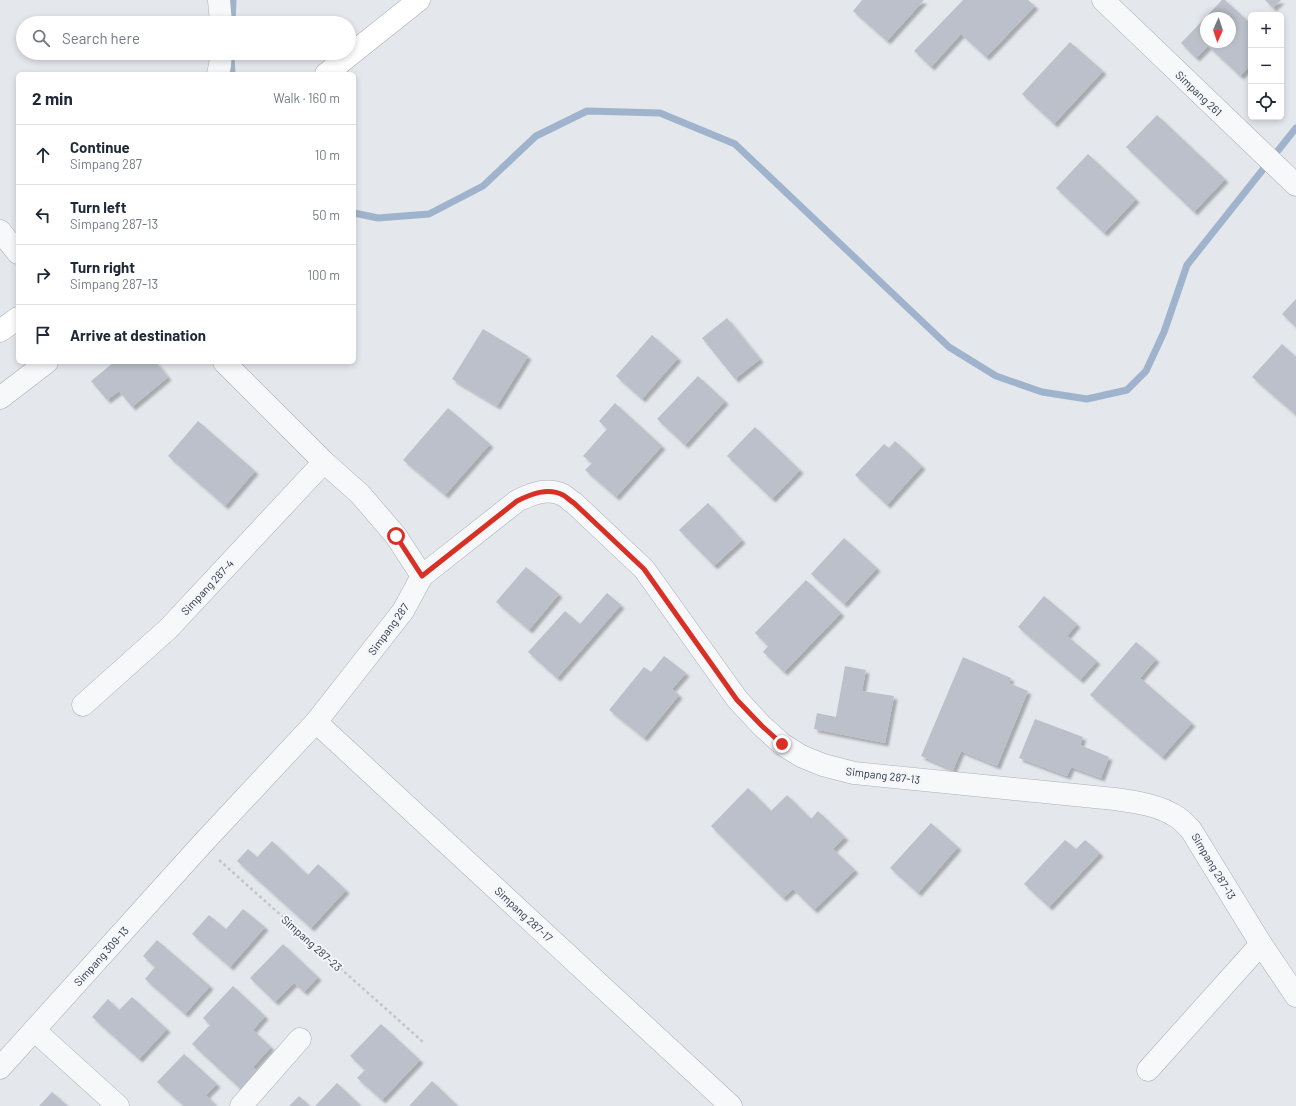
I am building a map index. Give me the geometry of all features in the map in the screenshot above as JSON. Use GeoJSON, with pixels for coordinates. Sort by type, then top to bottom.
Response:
{"type":"FeatureCollection","features":[{"type":"Feature","properties":{"kind":"main road"},"geometry":{"type":"LineString","coordinates":[[356,50],[419,0]]}},
{"type":"Feature","properties":{"kind":"main road"},"geometry":{"type":"LineString","coordinates":[[329,72],[344,60]]}},
{"type":"Feature","properties":{"kind":"main road"},"geometry":{"type":"LineString","coordinates":[[0,332],[16,320]]}},
{"type":"Feature","properties":{"kind":"street"},"geometry":{"type":"LineString","coordinates":[[219,0],[220,16]]}},
{"type":"Feature","properties":{"kind":"street","name":"Simpang 261"},"geometry":{"type":"LineString","coordinates":[[1103,0],[1294,183]]}},
{"type":"Feature","properties":{"kind":"street"},"geometry":{"type":"LineString","coordinates":[[218,72],[220,60]]}},
{"type":"Feature","properties":{"kind":"street"},"geometry":{"type":"LineString","coordinates":[[0,231],[16,251]]}},
{"type":"Feature","properties":{"kind":"street"},"geometry":{"type":"LineString","coordinates":[[0,398],[44,364]]}},
{"type":"Feature","properties":{"kind":"street"},"geometry":{"type":"LineString","coordinates":[[226,364],[324,462],[360,494],[396,536],[422,576]]}},
{"type":"Feature","properties":{"kind":"street","name":"Simpang 287-4"},"geometry":{"type":"LineString","coordinates":[[83,705],[168,629],[324,462]]}},
{"type":"Feature","properties":{"kind":"street","name":"Simpang 287-13"},"geometry":{"type":"LineString","coordinates":[[422,576],[517,501],[529,495],[541,492],[551,492],[563,495],[574,503],[644,569],[737,700],[782,744],[801,756],[823,765],[854,773],[1115,799],[1137,802],[1155,807],[1176,816],[1191,830],[1261,944],[1296,996]]}},
{"type":"Feature","properties":{"kind":"street","name":"Simpang 287"},"geometry":{"type":"LineString","coordinates":[[202,844],[316,722],[403,611],[422,576]]}},
{"type":"Feature","properties":{"kind":"street","name":"Simpang 287-17"},"geometry":{"type":"LineString","coordinates":[[316,722],[731,1106]]}},
{"type":"Feature","properties":{"kind":"street","name":"Simpang 309-13"},"geometry":{"type":"LineString","coordinates":[[0,1068],[202,844]]}},
{"type":"Feature","properties":{"kind":"street"},"geometry":{"type":"LineString","coordinates":[[1148,1070],[1261,944]]}},
{"type":"Feature","properties":{"kind":"street"},"geometry":{"type":"LineString","coordinates":[[34,1030],[118,1106]]}},
{"type":"Feature","properties":{"kind":"street"},"geometry":{"type":"LineString","coordinates":[[241,1106],[300,1039]]}},
{"type":"Feature","properties":{"kind":"path","name":"Simpang 287-23"},"geometry":{"type":"LineString","coordinates":[[202,844],[423,1042]]}},
{"type":"Feature","properties":{"kind":"building"},"geometry":{"type":"Polygon","coordinates":[[[862,0],[924,0],[887,41],[853,11],[862,0]]]}},
{"type":"Feature","properties":{"kind":"building"},"geometry":{"type":"Polygon","coordinates":[[[963,0],[1028,0],[1035,6],[986,57],[961,34],[931,67],[914,51],[963,0]]]}},
{"type":"Feature","properties":{"kind":"building"},"geometry":{"type":"Polygon","coordinates":[[[1222,0],[1225,0],[1248,21],[1248,68],[1240,76],[1210,48],[1236,48],[1236,12],[1211,12],[1222,0]]]}},
{"type":"Feature","properties":{"kind":"building"},"geometry":{"type":"Polygon","coordinates":[[[1265,0],[1281,0],[1273,8],[1265,0]]]}},
{"type":"Feature","properties":{"kind":"building"},"geometry":{"type":"Polygon","coordinates":[[[1200,23],[1200,48],[1206,48],[1196,58],[1181,43],[1200,23]]]}},
{"type":"Feature","properties":{"kind":"building"},"geometry":{"type":"Polygon","coordinates":[[[1070,42],[1103,71],[1054,124],[1022,94],[1070,42]]]}},
{"type":"Feature","properties":{"kind":"building"},"geometry":{"type":"Polygon","coordinates":[[[1157,115],[1225,179],[1194,212],[1126,147],[1157,115]]]}},
{"type":"Feature","properties":{"kind":"building"},"geometry":{"type":"Polygon","coordinates":[[[1088,154],[1136,199],[1104,233],[1056,188],[1088,154]]]}},
{"type":"Feature","properties":{"kind":"building"},"geometry":{"type":"Polygon","coordinates":[[[1296,299],[1296,327],[1282,314],[1296,299]]]}},
{"type":"Feature","properties":{"kind":"building"},"geometry":{"type":"Polygon","coordinates":[[[727,318],[760,359],[735,379],[702,338],[727,318]]]}},
{"type":"Feature","properties":{"kind":"building"},"geometry":{"type":"Polygon","coordinates":[[[483,329],[528,356],[497,406],[452,379],[483,329]]]}},
{"type":"Feature","properties":{"kind":"building"},"geometry":{"type":"Polygon","coordinates":[[[652,335],[678,358],[642,399],[616,376],[652,335]]]}},
{"type":"Feature","properties":{"kind":"building"},"geometry":{"type":"Polygon","coordinates":[[[1282,344],[1296,357],[1296,415],[1252,377],[1282,344]]]}},
{"type":"Feature","properties":{"kind":"building"},"geometry":{"type":"Polygon","coordinates":[[[112,364],[158,364],[168,377],[132,407],[119,391],[107,400],[91,381],[112,364]]]}},
{"type":"Feature","properties":{"kind":"building"},"geometry":{"type":"Polygon","coordinates":[[[698,376],[725,401],[685,445],[657,419],[698,376]]]}},
{"type":"Feature","properties":{"kind":"building"},"geometry":{"type":"Polygon","coordinates":[[[615,403],[662,446],[616,497],[585,470],[592,463],[583,456],[607,429],[599,421],[615,403]]]}},
{"type":"Feature","properties":{"kind":"building"},"geometry":{"type":"Polygon","coordinates":[[[448,408],[490,444],[445,495],[403,460],[448,408]]]}},
{"type":"Feature","properties":{"kind":"building"},"geometry":{"type":"Polygon","coordinates":[[[198,421],[255,471],[225,506],[168,456],[198,421]]]}},
{"type":"Feature","properties":{"kind":"building"},"geometry":{"type":"Polygon","coordinates":[[[755,427],[800,470],[772,499],[727,456],[755,427]]]}},
{"type":"Feature","properties":{"kind":"building"},"geometry":{"type":"Polygon","coordinates":[[[895,441],[922,466],[887,505],[855,475],[884,444],[889,448],[895,441]]]}},
{"type":"Feature","properties":{"kind":"building"},"geometry":{"type":"Polygon","coordinates":[[[708,503],[742,540],[714,566],[679,530],[708,503]]]}},
{"type":"Feature","properties":{"kind":"building"},"geometry":{"type":"Polygon","coordinates":[[[844,538],[877,568],[844,604],[811,574],[844,538]]]}},
{"type":"Feature","properties":{"kind":"building"},"geometry":{"type":"Polygon","coordinates":[[[526,567],[559,594],[529,630],[496,602],[526,567]]]}},
{"type":"Feature","properties":{"kind":"building"},"geometry":{"type":"Polygon","coordinates":[[[806,580],[841,613],[784,672],[763,652],[768,646],[755,633],[806,580]]]}},
{"type":"Feature","properties":{"kind":"building"},"geometry":{"type":"Polygon","coordinates":[[[607,593],[621,605],[557,678],[528,652],[565,611],[580,624],[607,593]]]}},
{"type":"Feature","properties":{"kind":"building"},"geometry":{"type":"Polygon","coordinates":[[[1044,596],[1077,624],[1067,636],[1097,661],[1080,680],[1018,627],[1044,596]]]}},
{"type":"Feature","properties":{"kind":"building"},"geometry":{"type":"Polygon","coordinates":[[[1136,642],[1156,659],[1140,678],[1192,723],[1162,757],[1090,695],[1136,642]]]}},
{"type":"Feature","properties":{"kind":"building"},"geometry":{"type":"Polygon","coordinates":[[[664,656],[686,673],[672,689],[679,695],[644,738],[609,710],[644,667],[651,672],[664,656]]]}},
{"type":"Feature","properties":{"kind":"building"},"geometry":{"type":"Polygon","coordinates":[[[963,657],[1011,678],[1009,683],[1028,691],[997,766],[961,751],[953,770],[921,756],[963,657]]]}},
{"type":"Feature","properties":{"kind":"building"},"geometry":{"type":"Polygon","coordinates":[[[845,666],[866,670],[862,691],[894,696],[885,743],[814,729],[817,713],[836,717],[845,666]]]}},
{"type":"Feature","properties":{"kind":"building"},"geometry":{"type":"Polygon","coordinates":[[[1035,719],[1083,737],[1080,745],[1109,757],[1101,778],[1071,767],[1067,776],[1019,758],[1035,719]]]}},
{"type":"Feature","properties":{"kind":"building"},"geometry":{"type":"Polygon","coordinates":[[[748,788],[771,811],[787,795],[811,819],[818,811],[845,837],[833,849],[855,870],[814,910],[793,889],[783,898],[711,826],[748,788]]]}},
{"type":"Feature","properties":{"kind":"building"},"geometry":{"type":"Polygon","coordinates":[[[931,823],[958,847],[918,893],[890,868],[931,823]]]}},
{"type":"Feature","properties":{"kind":"building"},"geometry":{"type":"Polygon","coordinates":[[[1065,840],[1076,849],[1085,840],[1100,853],[1049,907],[1024,884],[1065,840]]]}},
{"type":"Feature","properties":{"kind":"building"},"geometry":{"type":"Polygon","coordinates":[[[272,841],[308,875],[318,864],[346,890],[311,928],[237,861],[248,849],[257,857],[272,841]]]}},
{"type":"Feature","properties":{"kind":"building"},"geometry":{"type":"Polygon","coordinates":[[[243,909],[265,927],[230,967],[192,934],[209,915],[226,929],[243,909]]]}},
{"type":"Feature","properties":{"kind":"building"},"geometry":{"type":"Polygon","coordinates":[[[157,940],[210,986],[185,1014],[145,979],[155,967],[143,956],[157,940]]]}},
{"type":"Feature","properties":{"kind":"building"},"geometry":{"type":"Polygon","coordinates":[[[283,944],[318,977],[304,992],[294,983],[275,1002],[250,978],[283,944]]]}},
{"type":"Feature","properties":{"kind":"building"},"geometry":{"type":"Polygon","coordinates":[[[233,986],[265,1016],[253,1030],[271,1047],[253,1067],[260,1074],[244,1092],[192,1044],[210,1025],[203,1018],[233,986]]]}},
{"type":"Feature","properties":{"kind":"building"},"geometry":{"type":"Polygon","coordinates":[[[132,997],[167,1029],[139,1059],[92,1017],[108,999],[119,1010],[132,997]]]}},
{"type":"Feature","properties":{"kind":"building"},"geometry":{"type":"Polygon","coordinates":[[[381,1024],[420,1060],[382,1100],[357,1078],[365,1070],[350,1056],[381,1024]]]}},
{"type":"Feature","properties":{"kind":"building"},"geometry":{"type":"Polygon","coordinates":[[[184,1054],[217,1084],[206,1095],[217,1106],[184,1106],[157,1082],[184,1054]]]}},
{"type":"Feature","properties":{"kind":"building"},"geometry":{"type":"Polygon","coordinates":[[[432,1081],[458,1106],[409,1106],[432,1081]]]}},
{"type":"Feature","properties":{"kind":"building"},"geometry":{"type":"Polygon","coordinates":[[[337,1083],[361,1106],[315,1106],[337,1083]]]}},
{"type":"Feature","properties":{"kind":"building"},"geometry":{"type":"Polygon","coordinates":[[[52,1092],[68,1106],[39,1106],[52,1092]]]}},
{"type":"Feature","properties":{"kind":"building"},"geometry":{"type":"Polygon","coordinates":[[[299,1096],[310,1106],[289,1106],[299,1096]]]}},
{"type":"Feature","properties":{"kind":"waterway"},"geometry":{"type":"LineString","coordinates":[[232,16],[233,0]]}},
{"type":"Feature","properties":{"kind":"waterway"},"geometry":{"type":"LineString","coordinates":[[231,60],[232,72]]}},
{"type":"Feature","properties":{"kind":"waterway"},"geometry":{"type":"LineString","coordinates":[[356,213],[378,218],[429,214],[483,186],[536,136],[587,111],[660,113],[735,144],[949,347],[996,376],[1042,392],[1087,399],[1127,390],[1146,371],[1164,332],[1187,265],[1296,128]]}},
{"type":"Feature","properties":{"kind":"route"},"geometry":{"type":"LineString","coordinates":[[396,536],[422,576],[517,501],[529,495],[541,492],[551,492],[563,495],[574,503],[644,569],[737,700],[782,744]]}}]}
